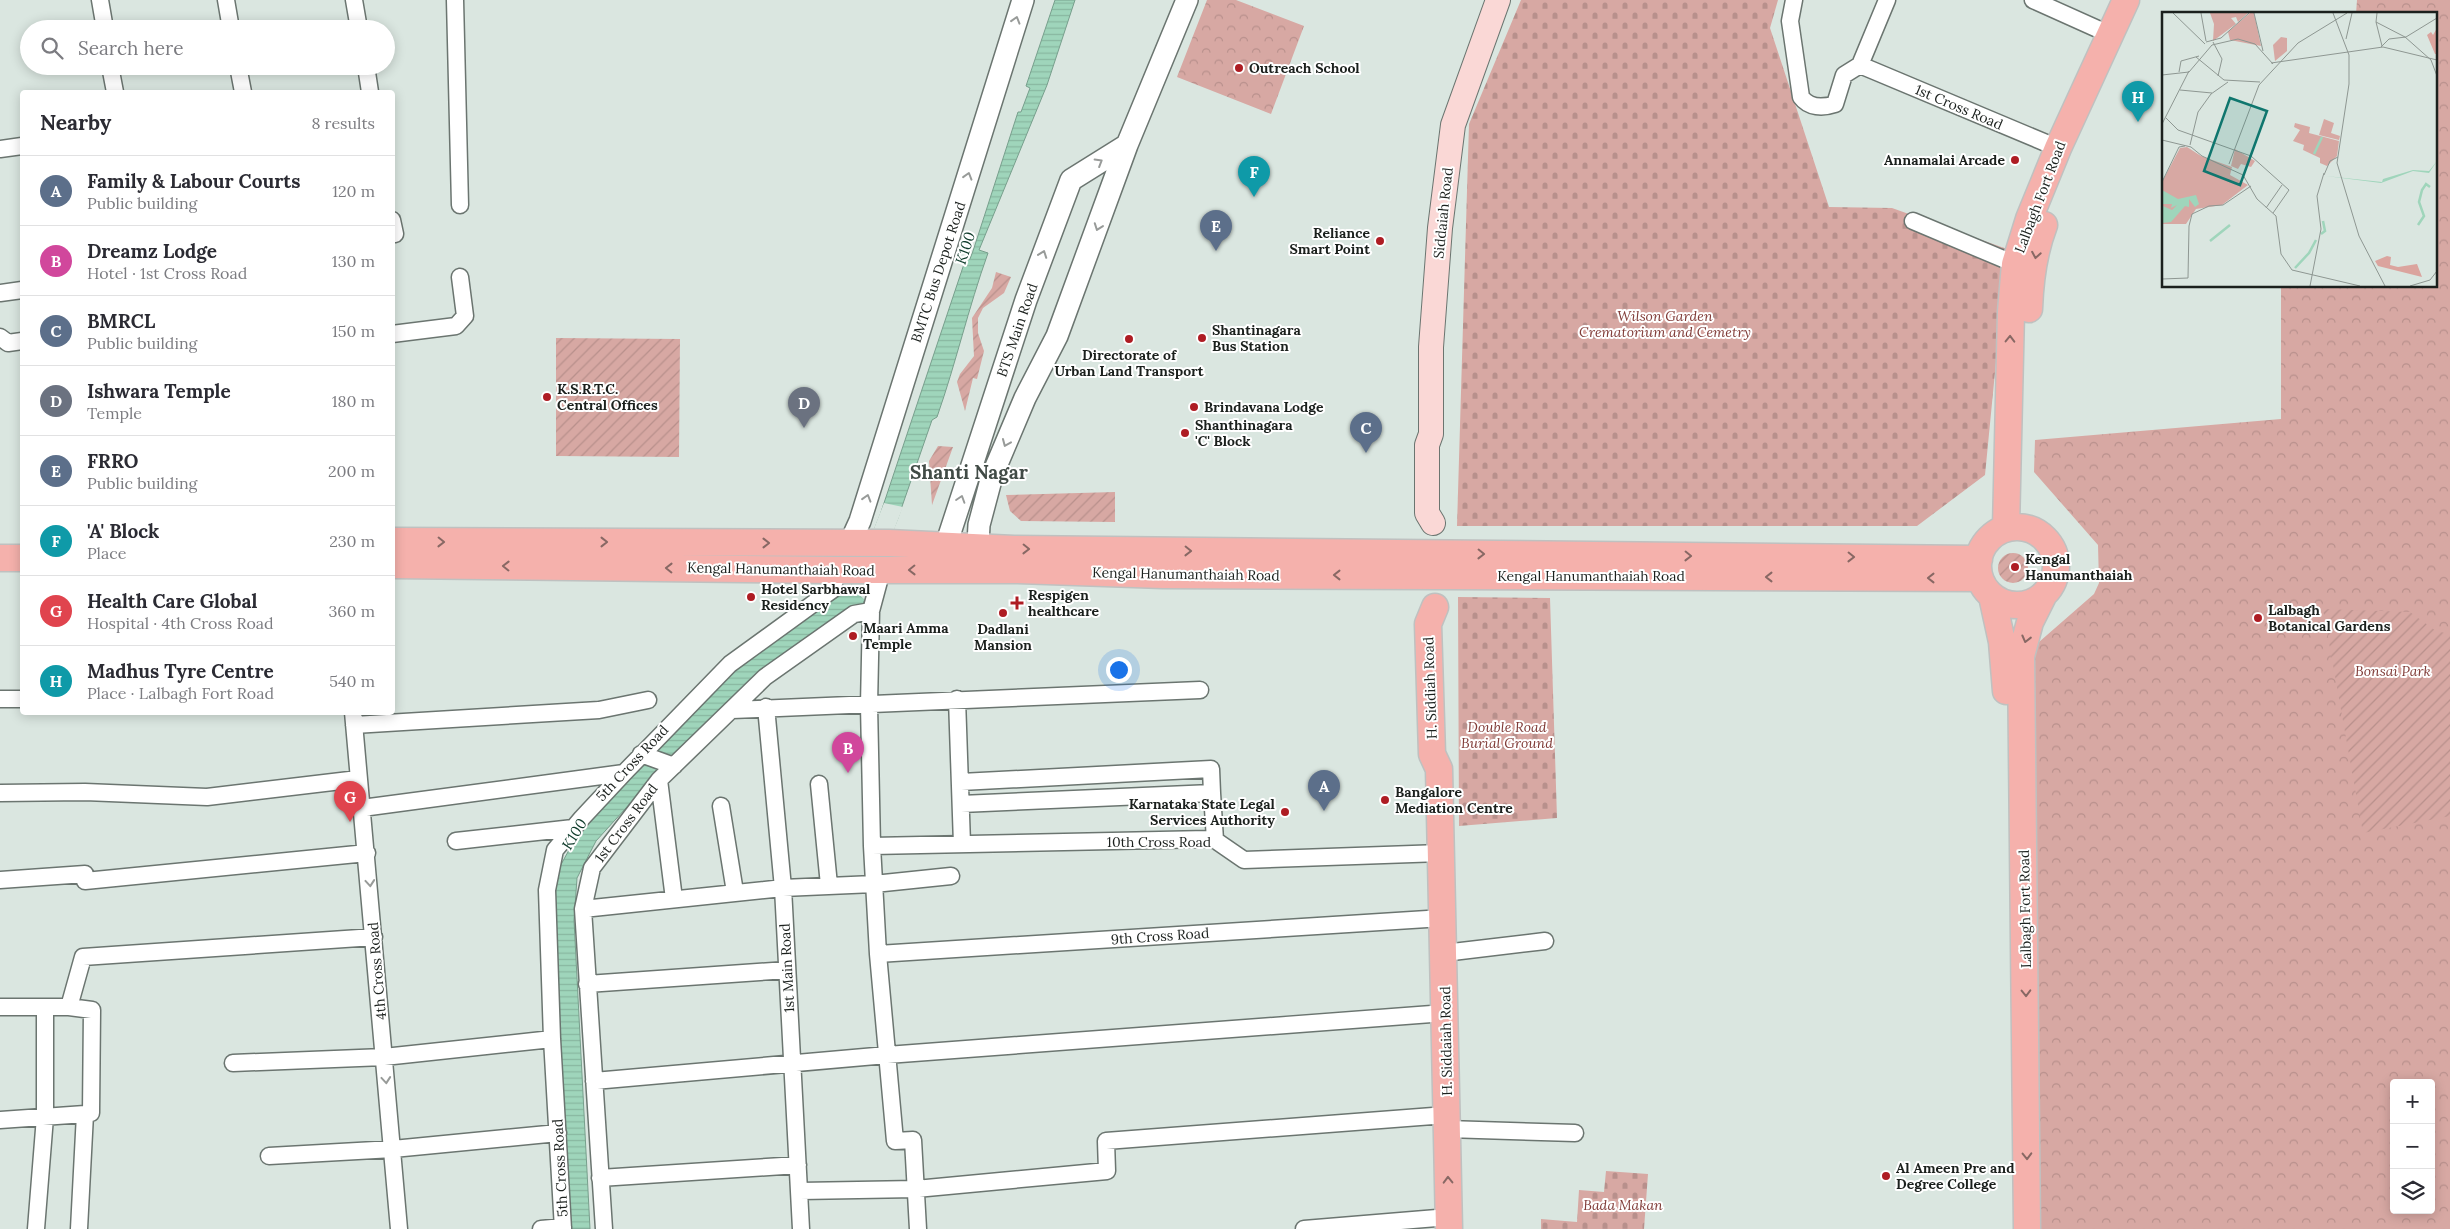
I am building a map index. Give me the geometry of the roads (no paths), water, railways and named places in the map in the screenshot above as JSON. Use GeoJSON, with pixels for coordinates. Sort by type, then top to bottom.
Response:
{"type":"FeatureCollection","features":[{"type":"Feature","properties":{"kind":"main road","name":"Siddaiah Road"},"geometry":{"type":"LineString","coordinates":[[1433,564],[1433,523],[1427,513],[1427,445],[1431,434],[1432,338],[1440,228],[1453,125],[1498,0]]}},
{"type":"Feature","properties":{"kind":"main road","name":"Lalbagh Fort Road"},"geometry":{"type":"LineString","coordinates":[[2015,528],[2011,312],[2015,264],[2029,219],[2058,148],[2126,0]]}},
{"type":"Feature","properties":{"kind":"main road","name":"Lalbagh Fort Road"},"geometry":{"type":"LineString","coordinates":[[2015,528],[2023,437],[2030,291],[2039,238],[2110,67],[2141,0]]}},
{"type":"Feature","properties":{"kind":"main road"},"geometry":{"type":"LineString","coordinates":[[2015,528],[2036,532],[2050,545],[2056,557],[2056,570],[2052,583],[2044,594],[2027,604],[2011,605],[1984,578],[1985,543],[1994,534],[2015,528]]}},
{"type":"Feature","properties":{"kind":"main road","name":"Kengal Hanumanthaiah Road"},"geometry":{"type":"LineString","coordinates":[[395,540],[869,543],[946,557],[1163,575],[1433,564],[1984,578]]}},
{"type":"Feature","properties":{"kind":"main road"},"geometry":{"type":"LineString","coordinates":[[5,555],[20,544]]}},
{"type":"Feature","properties":{"kind":"main road","name":"Kengal Hanumanthaiah Road"},"geometry":{"type":"LineString","coordinates":[[395,565],[864,570],[946,557]]}},
{"type":"Feature","properties":{"kind":"main road","name":"H. Siddiah Road"},"geometry":{"type":"LineString","coordinates":[[1433,564],[1435,607],[1428,624],[1428,632],[1432,754],[1439,769],[1441,853]]}},
{"type":"Feature","properties":{"kind":"main road","name":"Lalbagh Fort Road"},"geometry":{"type":"LineString","coordinates":[[1984,578],[2002,642],[2007,696],[2010,1229]]}},
{"type":"Feature","properties":{"kind":"main road","name":"Lalbagh Fort Road"},"geometry":{"type":"LineString","coordinates":[[2027,1229],[2021,656],[2030,622],[2044,594]]}},
{"type":"Feature","properties":{"kind":"main road","name":"H. Siddaiah Road"},"geometry":{"type":"LineString","coordinates":[[1441,853],[1449,1223]]}},
{"type":"Feature","properties":{"kind":"street"},"geometry":{"type":"LineString","coordinates":[[100,0],[103,20]]}},
{"type":"Feature","properties":{"kind":"street"},"geometry":{"type":"LineString","coordinates":[[226,0],[229,20]]}},
{"type":"Feature","properties":{"kind":"street"},"geometry":{"type":"LineString","coordinates":[[354,0],[357,20]]}},
{"type":"Feature","properties":{"kind":"street"},"geometry":{"type":"LineString","coordinates":[[455,0],[460,204]]}},
{"type":"Feature","properties":{"kind":"street","name":"BMTC Bus Depot Road"},"geometry":{"type":"LineString","coordinates":[[869,543],[860,521],[1023,0]]}},
{"type":"Feature","properties":{"kind":"street"},"geometry":{"type":"LineString","coordinates":[[977,559],[979,525],[992,476],[1025,398],[1057,336],[1128,145],[1187,0]]}},
{"type":"Feature","properties":{"kind":"street"},"geometry":{"type":"LineString","coordinates":[[1794,0],[1790,21],[1801,97],[1805,102],[1826,107],[1835,104],[1844,75],[1860,65],[1887,0]]}},
{"type":"Feature","properties":{"kind":"street"},"geometry":{"type":"LineString","coordinates":[[2033,0],[2111,35]]}},
{"type":"Feature","properties":{"kind":"street","name":"1st Cross Road"},"geometry":{"type":"LineString","coordinates":[[1860,65],[2058,148]]}},
{"type":"Feature","properties":{"kind":"street"},"geometry":{"type":"LineString","coordinates":[[112,75],[115,90]]}},
{"type":"Feature","properties":{"kind":"street"},"geometry":{"type":"LineString","coordinates":[[240,75],[243,90]]}},
{"type":"Feature","properties":{"kind":"street"},"geometry":{"type":"LineString","coordinates":[[367,75],[370,90]]}},
{"type":"Feature","properties":{"kind":"street","name":"BTS Main Road"},"geometry":{"type":"LineString","coordinates":[[946,557],[1026,300],[1071,180],[1128,145]]}},
{"type":"Feature","properties":{"kind":"street"},"geometry":{"type":"LineString","coordinates":[[0,149],[20,146]]}},
{"type":"Feature","properties":{"kind":"street"},"geometry":{"type":"LineString","coordinates":[[1913,221],[2015,264]]}},
{"type":"Feature","properties":{"kind":"street"},"geometry":{"type":"LineString","coordinates":[[395,334],[456,326],[465,316],[460,276]]}},
{"type":"Feature","properties":{"kind":"street"},"geometry":{"type":"LineString","coordinates":[[0,293],[20,290]]}},
{"type":"Feature","properties":{"kind":"street"},"geometry":{"type":"LineString","coordinates":[[0,337],[8,343],[20,341]]}},
{"type":"Feature","properties":{"kind":"street"},"geometry":{"type":"LineString","coordinates":[[864,570],[871,611],[872,846],[878,954],[895,1142],[913,1140],[918,1229]]}},
{"type":"Feature","properties":{"kind":"street","name":"5th Cross Road"},"geometry":{"type":"LineString","coordinates":[[563,1228],[552,1039],[547,890],[555,850],[624,773],[645,755],[730,664],[832,590],[864,570]]}},
{"type":"Feature","properties":{"kind":"street","name":"1st Cross Road"},"geometry":{"type":"LineString","coordinates":[[604,1229],[582,909],[592,868],[671,765],[732,710],[765,676],[854,614],[871,611]]}},
{"type":"Feature","properties":{"kind":"street"},"geometry":{"type":"LineString","coordinates":[[732,710],[766,707],[870,705],[957,699],[1200,690]]}},
{"type":"Feature","properties":{"kind":"street"},"geometry":{"type":"LineString","coordinates":[[0,699],[20,699]]}},
{"type":"Feature","properties":{"kind":"street"},"geometry":{"type":"LineString","coordinates":[[957,699],[962,844]]}},
{"type":"Feature","properties":{"kind":"street"},"geometry":{"type":"LineString","coordinates":[[354,719],[599,710],[648,700]]}},
{"type":"Feature","properties":{"kind":"street","name":"1st Main Road"},"geometry":{"type":"LineString","coordinates":[[766,707],[783,888],[801,1229]]}},
{"type":"Feature","properties":{"kind":"street","name":"4th Cross Road"},"geometry":{"type":"LineString","coordinates":[[354,719],[400,1229]]}},
{"type":"Feature","properties":{"kind":"street"},"geometry":{"type":"LineString","coordinates":[[645,755],[671,765]]}},
{"type":"Feature","properties":{"kind":"street"},"geometry":{"type":"LineString","coordinates":[[961,782],[1212,769],[1215,840]]}},
{"type":"Feature","properties":{"kind":"street"},"geometry":{"type":"LineString","coordinates":[[362,808],[624,773]]}},
{"type":"Feature","properties":{"kind":"street"},"geometry":{"type":"LineString","coordinates":[[0,793],[84,792],[207,797],[358,779]]}},
{"type":"Feature","properties":{"kind":"street"},"geometry":{"type":"LineString","coordinates":[[659,780],[674,899]]}},
{"type":"Feature","properties":{"kind":"street"},"geometry":{"type":"LineString","coordinates":[[819,784],[829,885]]}},
{"type":"Feature","properties":{"kind":"street"},"geometry":{"type":"LineString","coordinates":[[961,804],[1212,793]]}},
{"type":"Feature","properties":{"kind":"street"},"geometry":{"type":"LineString","coordinates":[[721,806],[736,892]]}},
{"type":"Feature","properties":{"kind":"street"},"geometry":{"type":"LineString","coordinates":[[456,841],[573,828]]}},
{"type":"Feature","properties":{"kind":"street","name":"10th Cross Road"},"geometry":{"type":"LineString","coordinates":[[872,846],[1215,840],[1244,860],[1441,853]]}},
{"type":"Feature","properties":{"kind":"street"},"geometry":{"type":"LineString","coordinates":[[0,880],[85,874],[85,881],[367,853]]}},
{"type":"Feature","properties":{"kind":"street"},"geometry":{"type":"LineString","coordinates":[[582,909],[736,892],[829,885],[874,884],[951,876]]}},
{"type":"Feature","properties":{"kind":"street","name":"9th Cross Road"},"geometry":{"type":"LineString","coordinates":[[878,954],[1443,918]]}},
{"type":"Feature","properties":{"kind":"street"},"geometry":{"type":"LineString","coordinates":[[69,1007],[83,957],[374,937]]}},
{"type":"Feature","properties":{"kind":"street"},"geometry":{"type":"LineString","coordinates":[[1444,953],[1545,941]]}},
{"type":"Feature","properties":{"kind":"street"},"geometry":{"type":"LineString","coordinates":[[587,984],[787,970]]}},
{"type":"Feature","properties":{"kind":"street"},"geometry":{"type":"LineString","coordinates":[[0,1007],[69,1007],[92,1010],[91,1112],[0,1120]]}},
{"type":"Feature","properties":{"kind":"street"},"geometry":{"type":"LineString","coordinates":[[36,1229],[45,1117],[45,1008]]}},
{"type":"Feature","properties":{"kind":"street"},"geometry":{"type":"LineString","coordinates":[[594,1081],[792,1065],[887,1055],[1445,1013]]}},
{"type":"Feature","properties":{"kind":"street"},"geometry":{"type":"LineString","coordinates":[[233,1063],[384,1057],[552,1039]]}},
{"type":"Feature","properties":{"kind":"street"},"geometry":{"type":"LineString","coordinates":[[79,1229],[85,1114]]}},
{"type":"Feature","properties":{"kind":"street"},"geometry":{"type":"LineString","coordinates":[[800,1191],[916,1189],[1106,1171],[1106,1141],[1447,1122],[1575,1132]]}},
{"type":"Feature","properties":{"kind":"street"},"geometry":{"type":"LineString","coordinates":[[269,1156],[393,1149],[558,1133]]}},
{"type":"Feature","properties":{"kind":"street"},"geometry":{"type":"LineString","coordinates":[[600,1178],[798,1165]]}},
{"type":"Feature","properties":{"kind":"street"},"geometry":{"type":"LineString","coordinates":[[1304,1229],[1449,1223]]}},
{"type":"Feature","properties":{"kind":"street"},"geometry":{"type":"LineString","coordinates":[[541,1229],[563,1228]]}},
{"type":"Feature","properties":{"kind":"place","name":"Outreach School"},"geometry":{"type":"Point","coordinates":[1239,68]}},
{"type":"Feature","properties":{"kind":"place","name":"Madhus Tyre Centre"},"geometry":{"type":"Point","coordinates":[2138,122]}},
{"type":"Feature","properties":{"kind":"place","name":"Annamalai Arcade"},"geometry":{"type":"Point","coordinates":[2015,160]}},
{"type":"Feature","properties":{"kind":"place","name":"'A' Block"},"geometry":{"type":"Point","coordinates":[1254,197]}},
{"type":"Feature","properties":{"kind":"place","name":"Reliance Smart Point"},"geometry":{"type":"Point","coordinates":[1380,241]}},
{"type":"Feature","properties":{"kind":"place","name":"FRRO"},"geometry":{"type":"Point","coordinates":[1216,251]}},
{"type":"Feature","properties":{"kind":"place","name":"Shantinagara Bus Station"},"geometry":{"type":"Point","coordinates":[1202,338]}},
{"type":"Feature","properties":{"kind":"place","name":"Directorate of Urban Land Transport"},"geometry":{"type":"Point","coordinates":[1129,339]}},
{"type":"Feature","properties":{"kind":"place","name":"K.S.R.T.C. Central Offices"},"geometry":{"type":"Point","coordinates":[547,397]}},
{"type":"Feature","properties":{"kind":"place","name":"Brindavana Lodge"},"geometry":{"type":"Point","coordinates":[1194,407]}},
{"type":"Feature","properties":{"kind":"place","name":"Ishwara Temple"},"geometry":{"type":"Point","coordinates":[804,428]}},
{"type":"Feature","properties":{"kind":"place","name":"Shanthinagara 'C' Block"},"geometry":{"type":"Point","coordinates":[1185,433]}},
{"type":"Feature","properties":{"kind":"place","name":"BMRCL"},"geometry":{"type":"Point","coordinates":[1366,453]}},
{"type":"Feature","properties":{"kind":"place","name":"Kengal Hanumanthaiah"},"geometry":{"type":"Point","coordinates":[2015,567]}},
{"type":"Feature","properties":{"kind":"place","name":"Hotel Sarbhawal Residency"},"geometry":{"type":"Point","coordinates":[751,597]}},
{"type":"Feature","properties":{"kind":"place","name":"Respigen healthcare"},"geometry":{"type":"Point","coordinates":[1017,603]}},
{"type":"Feature","properties":{"kind":"place","name":"Dadlani Mansion"},"geometry":{"type":"Point","coordinates":[1003,613]}},
{"type":"Feature","properties":{"kind":"place","name":"Lalbagh Botanical Gardens"},"geometry":{"type":"Point","coordinates":[2258,618]}},
{"type":"Feature","properties":{"kind":"place","name":"Maari Amma Temple"},"geometry":{"type":"Point","coordinates":[853,636]}},
{"type":"Feature","properties":{"kind":"place","name":"Dreamz Lodge"},"geometry":{"type":"Point","coordinates":[848,773]}},
{"type":"Feature","properties":{"kind":"place","name":"Bangalore Mediation Centre"},"geometry":{"type":"Point","coordinates":[1385,800]}},
{"type":"Feature","properties":{"kind":"place","name":"Family & Labour Courts"},"geometry":{"type":"Point","coordinates":[1324,811]}},
{"type":"Feature","properties":{"kind":"place","name":"Karnataka State Legal Services Authority"},"geometry":{"type":"Point","coordinates":[1285,812]}},
{"type":"Feature","properties":{"kind":"place","name":"Health Care Global"},"geometry":{"type":"Point","coordinates":[350,822]}},
{"type":"Feature","properties":{"kind":"place","name":"Al Ameen Pre and Degree College"},"geometry":{"type":"Point","coordinates":[1886,1176]}},
{"type":"Feature","properties":{"kind":"district","name":"Shanti Nagar"},"geometry":{"type":"Point","coordinates":[969,472]}},
{"type":"Feature","properties":{"kind":"water label","name":"K100"},"geometry":{"type":"Point","coordinates":[965,248]}},
{"type":"Feature","properties":{"kind":"water label","name":"K100"},"geometry":{"type":"Point","coordinates":[574,834]}},
{"type":"Feature","properties":{"kind":"park label","name":"Wilson Garden Crematorium and Cemetry"},"geometry":{"type":"Point","coordinates":[1665,324]}},
{"type":"Feature","properties":{"kind":"park label","name":"Bonsai Park"},"geometry":{"type":"Point","coordinates":[2393,671]}},
{"type":"Feature","properties":{"kind":"park label","name":"Double Road Burial Ground"},"geometry":{"type":"Point","coordinates":[1507,736]}},
{"type":"Feature","properties":{"kind":"park label","name":"Bada Makan"},"geometry":{"type":"Point","coordinates":[1623,1205]}}]}
